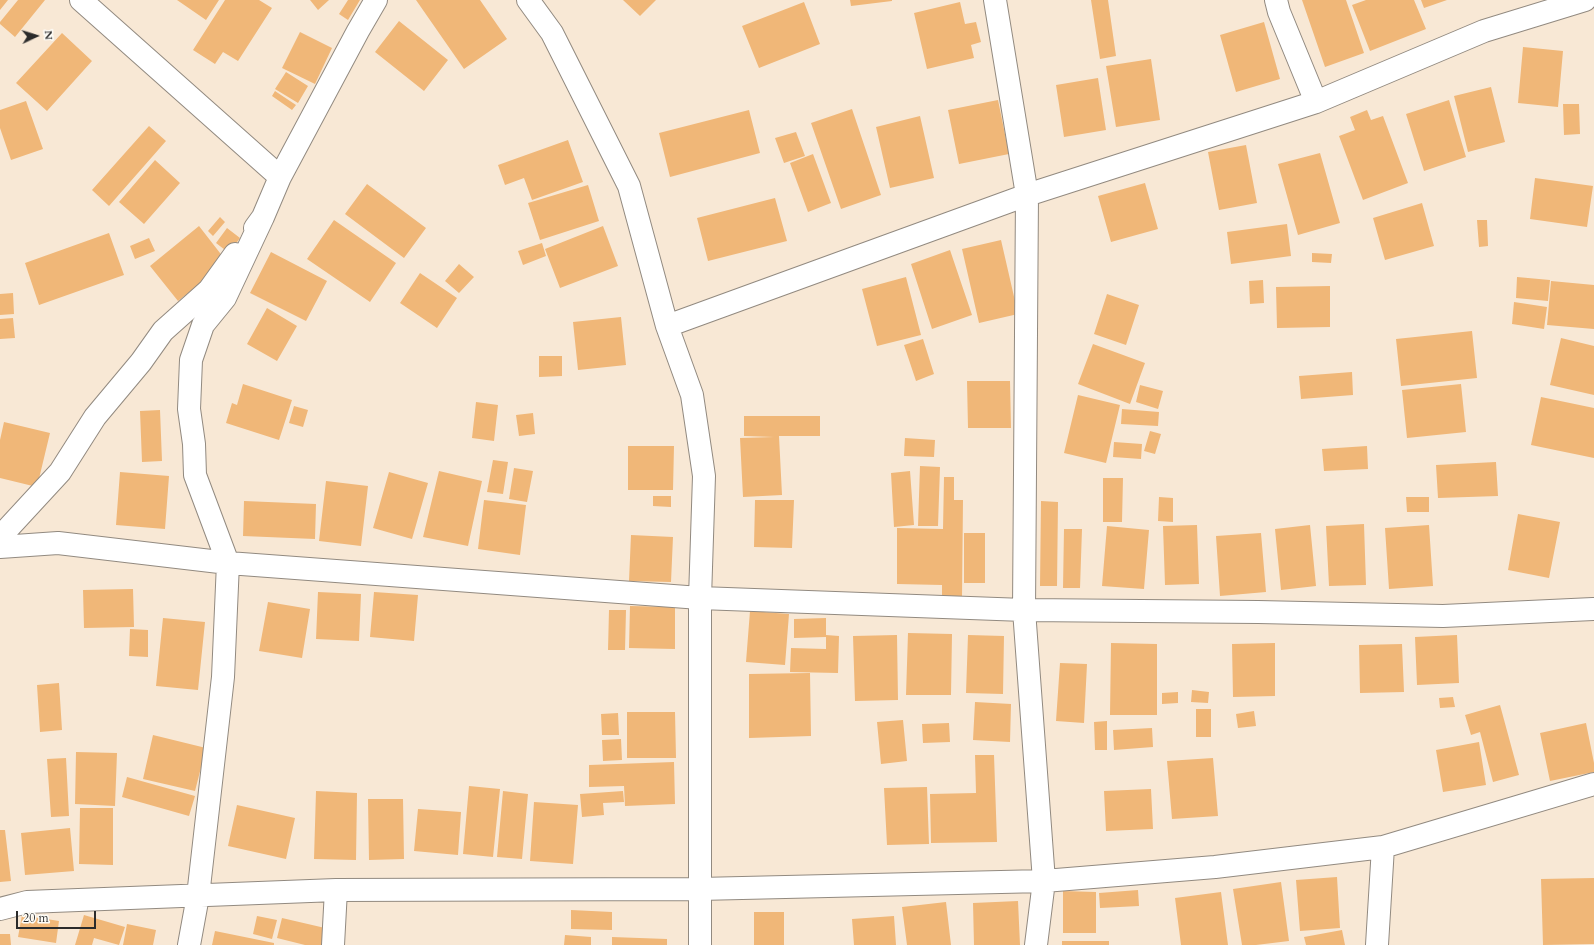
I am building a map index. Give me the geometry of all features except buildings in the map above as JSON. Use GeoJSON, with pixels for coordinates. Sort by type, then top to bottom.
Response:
{"type":"FeatureCollection","features":[{"type":"Feature","properties":{"kind":"street"},"geometry":{"type":"LineString","coordinates":[[80,0],[280,177]]}},
{"type":"Feature","properties":{"kind":"street"},"geometry":{"type":"LineString","coordinates":[[189,945],[198,896],[222,677],[228,563],[195,475],[194,444],[190,409],[191,360],[203,325],[225,298],[280,177],[376,0]]}},
{"type":"Feature","properties":{"kind":"street"},"geometry":{"type":"LineString","coordinates":[[528,0],[552,33],[629,186],[667,326],[692,395],[704,476],[700,598],[700,945]]}},
{"type":"Feature","properties":{"kind":"street"},"geometry":{"type":"LineString","coordinates":[[995,0],[1027,195],[1024,610],[1044,881],[1036,945]]}},
{"type":"Feature","properties":{"kind":"street"},"geometry":{"type":"LineString","coordinates":[[1276,0],[1279,12],[1316,102]]}},
{"type":"Feature","properties":{"kind":"street"},"geometry":{"type":"LineString","coordinates":[[667,326],[1027,195],[1316,102],[1484,31],[1585,0]]}},
{"type":"Feature","properties":{"kind":"street"},"geometry":{"type":"LineString","coordinates":[[0,537],[60,472],[95,417],[141,362],[163,331],[209,290],[263,217]]}},
{"type":"Feature","properties":{"kind":"street"},"geometry":{"type":"LineString","coordinates":[[0,547],[58,543],[228,563],[700,598],[1024,610],[1266,612],[1443,616],[1594,609]]}},
{"type":"Feature","properties":{"kind":"street"},"geometry":{"type":"LineString","coordinates":[[0,909],[27,902],[336,890],[699,889],[1044,881],[1215,867],[1383,847],[1594,784]]}},
{"type":"Feature","properties":{"kind":"street"},"geometry":{"type":"LineString","coordinates":[[1378,945],[1383,847]]}},
{"type":"Feature","properties":{"kind":"street"},"geometry":{"type":"LineString","coordinates":[[333,945],[336,890]]}}]}
